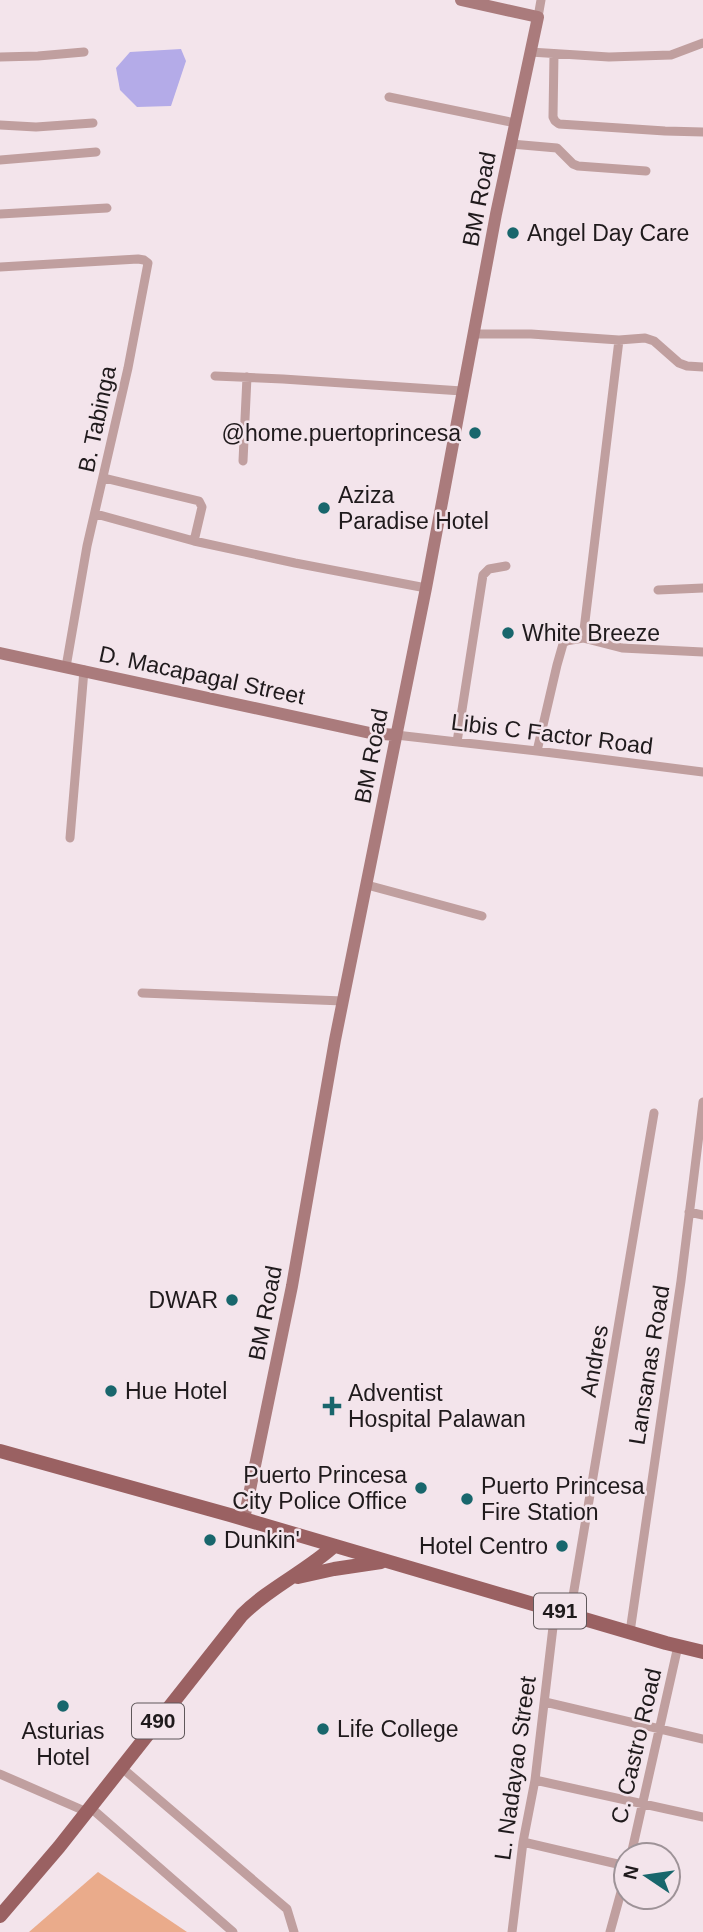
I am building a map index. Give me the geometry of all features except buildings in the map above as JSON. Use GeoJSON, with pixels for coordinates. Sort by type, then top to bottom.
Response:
{"type":"FeatureCollection","features":[{"type":"Feature","properties":{"kind":"main road"},"geometry":{"type":"LineString","coordinates":[[0,1451],[334,1546]]}},
{"type":"Feature","properties":{"kind":"main road","name":"491"},"geometry":{"type":"LineString","coordinates":[[334,1546],[703,1652]]}},
{"type":"Feature","properties":{"kind":"main road","name":"490"},"geometry":{"type":"LineString","coordinates":[[0,1916],[89,1810],[242,1615],[254,1603],[320,1559],[334,1546]]}},
{"type":"Feature","properties":{"kind":"main road"},"geometry":{"type":"LineString","coordinates":[[289,1579],[386,1562]]}},
{"type":"Feature","properties":{"kind":"street"},"geometry":{"type":"LineString","coordinates":[[461,0],[537,17]]}},
{"type":"Feature","properties":{"kind":"street","name":"BM Road"},"geometry":{"type":"LineString","coordinates":[[244,1519],[292,1286],[332,1054],[426,588],[514,123],[541,0]]}},
{"type":"Feature","properties":{"kind":"street"},"geometry":{"type":"LineString","coordinates":[[530,52],[609,57],[671,55],[703,43]]}},
{"type":"Feature","properties":{"kind":"street"},"geometry":{"type":"LineString","coordinates":[[0,57],[84,52]]}},
{"type":"Feature","properties":{"kind":"street"},"geometry":{"type":"LineString","coordinates":[[554,54],[553,117],[559,124],[703,132]]}},
{"type":"Feature","properties":{"kind":"street"},"geometry":{"type":"LineString","coordinates":[[389,97],[514,123]]}},
{"type":"Feature","properties":{"kind":"street"},"geometry":{"type":"LineString","coordinates":[[0,125],[36,127],[93,123]]}},
{"type":"Feature","properties":{"kind":"street"},"geometry":{"type":"LineString","coordinates":[[511,144],[557,148],[578,166],[646,172]]}},
{"type":"Feature","properties":{"kind":"street"},"geometry":{"type":"LineString","coordinates":[[0,160],[96,152]]}},
{"type":"Feature","properties":{"kind":"street"},"geometry":{"type":"LineString","coordinates":[[0,214],[107,208]]}},
{"type":"Feature","properties":{"kind":"street","name":"B. Tabinga"},"geometry":{"type":"LineString","coordinates":[[0,267],[138,259],[148,263],[65,667]]}},
{"type":"Feature","properties":{"kind":"street"},"geometry":{"type":"LineString","coordinates":[[474,334],[651,339],[679,363],[703,367]]}},
{"type":"Feature","properties":{"kind":"street"},"geometry":{"type":"LineString","coordinates":[[583,638],[618,340]]}},
{"type":"Feature","properties":{"kind":"street"},"geometry":{"type":"LineString","coordinates":[[215,376],[462,391]]}},
{"type":"Feature","properties":{"kind":"street"},"geometry":{"type":"LineString","coordinates":[[243,461],[247,377]]}},
{"type":"Feature","properties":{"kind":"street"},"geometry":{"type":"LineString","coordinates":[[104,478],[199,501],[202,507],[194,541]]}},
{"type":"Feature","properties":{"kind":"street"},"geometry":{"type":"LineString","coordinates":[[96,514],[194,541],[426,588]]}},
{"type":"Feature","properties":{"kind":"street"},"geometry":{"type":"LineString","coordinates":[[457,742],[484,575],[489,569],[506,566]]}},
{"type":"Feature","properties":{"kind":"street"},"geometry":{"type":"LineString","coordinates":[[658,590],[703,588]]}},
{"type":"Feature","properties":{"kind":"street"},"geometry":{"type":"LineString","coordinates":[[537,751],[566,640],[583,638],[622,648],[703,652]]}},
{"type":"Feature","properties":{"kind":"street","name":"D. Macapagal Street"},"geometry":{"type":"LineString","coordinates":[[0,653],[370,733],[396,735]]}},
{"type":"Feature","properties":{"kind":"street"},"geometry":{"type":"LineString","coordinates":[[70,838],[84,670]]}},
{"type":"Feature","properties":{"kind":"street","name":"Libis C Factor Road"},"geometry":{"type":"LineString","coordinates":[[396,735],[703,772]]}},
{"type":"Feature","properties":{"kind":"street"},"geometry":{"type":"LineString","coordinates":[[367,885],[482,916]]}},
{"type":"Feature","properties":{"kind":"street"},"geometry":{"type":"LineString","coordinates":[[142,993],[343,1001]]}},
{"type":"Feature","properties":{"kind":"street","name":"Lansanas Road"},"geometry":{"type":"LineString","coordinates":[[630,1632],[681,1281],[703,1102]]}},
{"type":"Feature","properties":{"kind":"street","name":"Andres"},"geometry":{"type":"LineString","coordinates":[[562,1612],[654,1113]]}},
{"type":"Feature","properties":{"kind":"street"},"geometry":{"type":"LineString","coordinates":[[690,1212],[703,1215]]}},
{"type":"Feature","properties":{"kind":"street","name":"L. Nadayao Street"},"geometry":{"type":"LineString","coordinates":[[512,1932],[523,1842],[562,1612]]}},
{"type":"Feature","properties":{"kind":"street","name":"C. Castro Road"},"geometry":{"type":"LineString","coordinates":[[634,1841],[678,1646]]}},
{"type":"Feature","properties":{"kind":"street"},"geometry":{"type":"LineString","coordinates":[[545,1702],[703,1739]]}},
{"type":"Feature","properties":{"kind":"street"},"geometry":{"type":"LineString","coordinates":[[122,1768],[286,1909],[290,1914],[294,1932]]}},
{"type":"Feature","properties":{"kind":"street"},"geometry":{"type":"LineString","coordinates":[[0,1774],[89,1810],[233,1932]]}},
{"type":"Feature","properties":{"kind":"street"},"geometry":{"type":"LineString","coordinates":[[535,1780],[703,1817]]}},
{"type":"Feature","properties":{"kind":"street"},"geometry":{"type":"LineString","coordinates":[[523,1842],[612,1863]]}},
{"type":"Feature","properties":{"kind":"street"},"geometry":{"type":"LineString","coordinates":[[610,1932],[616,1911]]}},
{"type":"Feature","properties":{"kind":"shaded area"},"geometry":{"type":"Polygon","coordinates":[[[181,49],[186,61],[171,106],[137,107],[120,90],[116,68],[130,52],[181,49]]]}},
{"type":"Feature","properties":{"kind":"shaded area"},"geometry":{"type":"Polygon","coordinates":[[[98,1872],[187,1932],[29,1932],[98,1872]]]}},
{"type":"Feature","properties":{"kind":"place","name":"Angel Day Care"},"geometry":{"type":"Point","coordinates":[513,233]}},
{"type":"Feature","properties":{"kind":"place","name":"@home.puertoprincesa"},"geometry":{"type":"Point","coordinates":[475,433]}},
{"type":"Feature","properties":{"kind":"place","name":"Aziza Paradise Hotel"},"geometry":{"type":"Point","coordinates":[324,508]}},
{"type":"Feature","properties":{"kind":"place","name":"White Breeze"},"geometry":{"type":"Point","coordinates":[508,633]}},
{"type":"Feature","properties":{"kind":"place","name":"DWAR"},"geometry":{"type":"Point","coordinates":[232,1300]}},
{"type":"Feature","properties":{"kind":"place","name":"Hue Hotel"},"geometry":{"type":"Point","coordinates":[111,1391]}},
{"type":"Feature","properties":{"kind":"place","name":"Adventist Hospital Palawan"},"geometry":{"type":"Point","coordinates":[332,1406]}},
{"type":"Feature","properties":{"kind":"place","name":"Puerto Princesa City Police Office"},"geometry":{"type":"Point","coordinates":[421,1488]}},
{"type":"Feature","properties":{"kind":"place","name":"Puerto Princesa Fire Station"},"geometry":{"type":"Point","coordinates":[467,1499]}},
{"type":"Feature","properties":{"kind":"place","name":"Dunkin'"},"geometry":{"type":"Point","coordinates":[210,1540]}},
{"type":"Feature","properties":{"kind":"place","name":"Hotel Centro"},"geometry":{"type":"Point","coordinates":[562,1546]}},
{"type":"Feature","properties":{"kind":"place","name":"Asturias Hotel"},"geometry":{"type":"Point","coordinates":[63,1706]}},
{"type":"Feature","properties":{"kind":"place","name":"Life College"},"geometry":{"type":"Point","coordinates":[323,1729]}}]}
